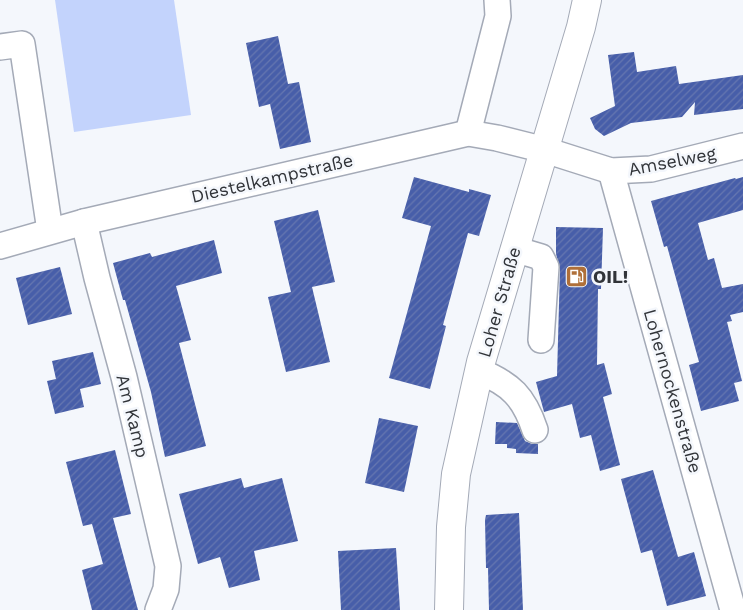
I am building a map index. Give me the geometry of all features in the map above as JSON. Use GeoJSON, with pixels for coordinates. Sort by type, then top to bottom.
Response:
{"type":"FeatureCollection","features":[{"type":"Feature","properties":{"kind":"main road","name":"Loher Straße"},"geometry":{"type":"LineString","coordinates":[[449,610],[451,528],[456,474],[479,371],[581,27],[587,0]]}},
{"type":"Feature","properties":{"kind":"street"},"geometry":{"type":"LineString","coordinates":[[468,133],[498,16],[497,0]]}},
{"type":"Feature","properties":{"kind":"street"},"geometry":{"type":"LineString","coordinates":[[0,47],[22,44],[50,231]]}},
{"type":"Feature","properties":{"kind":"street","name":"Diestelkampstraße"},"geometry":{"type":"LineString","coordinates":[[0,246],[84,222],[468,133],[545,150]]}},
{"type":"Feature","properties":{"kind":"street","name":"Amselweg"},"geometry":{"type":"LineString","coordinates":[[545,150],[611,171],[651,168],[743,146]]}},
{"type":"Feature","properties":{"kind":"street","name":"Lohernockenstraße"},"geometry":{"type":"LineString","coordinates":[[611,171],[733,610]]}},
{"type":"Feature","properties":{"kind":"street","name":"Am Kamp"},"geometry":{"type":"LineString","coordinates":[[84,222],[124,378],[168,566],[166,589],[158,610]]}},
{"type":"Feature","properties":{"kind":"street"},"geometry":{"type":"LineString","coordinates":[[514,249],[541,257],[546,267],[541,340]]}},
{"type":"Feature","properties":{"kind":"street"},"geometry":{"type":"LineString","coordinates":[[479,371],[500,379],[518,395],[530,415],[535,430]]}},
{"type":"Feature","properties":{"kind":"shaded area"},"geometry":{"type":"Polygon","coordinates":[[[55,0],[174,0],[191,115],[74,132],[55,0]]]}},
{"type":"Feature","properties":{"kind":"building"},"geometry":{"type":"Polygon","coordinates":[[[278,36],[288,84],[299,82],[311,142],[280,149],[270,104],[259,107],[246,43],[278,36]]]}},
{"type":"Feature","properties":{"kind":"building"},"geometry":{"type":"Polygon","coordinates":[[[634,52],[637,72],[676,66],[679,84],[743,75],[743,109],[694,115],[695,102],[682,117],[631,123],[604,136],[595,129],[590,118],[615,106],[608,55],[634,52]]]}},
{"type":"Feature","properties":{"kind":"building"},"geometry":{"type":"Polygon","coordinates":[[[414,177],[469,192],[469,189],[491,195],[479,236],[468,233],[443,325],[446,326],[430,389],[389,378],[431,226],[402,218],[414,177]]]}},
{"type":"Feature","properties":{"kind":"building"},"geometry":{"type":"Polygon","coordinates":[[[743,177],[743,210],[698,223],[708,260],[714,258],[722,288],[743,284],[743,312],[730,315],[732,321],[727,322],[742,381],[734,383],[739,401],[701,411],[689,365],[699,362],[667,246],[664,247],[651,201],[743,177]]]}},
{"type":"Feature","properties":{"kind":"building"},"geometry":{"type":"Polygon","coordinates":[[[318,210],[335,282],[312,287],[330,362],[286,372],[268,297],[291,292],[274,221],[318,210]]]}},
{"type":"Feature","properties":{"kind":"building"},"geometry":{"type":"Polygon","coordinates":[[[556,227],[603,228],[601,289],[598,289],[597,365],[604,363],[612,394],[603,397],[620,465],[600,471],[591,435],[580,438],[572,404],[544,412],[536,382],[557,376],[560,268],[556,254],[556,227]]]}},
{"type":"Feature","properties":{"kind":"building"},"geometry":{"type":"Polygon","coordinates":[[[214,240],[222,273],[176,286],[191,340],[179,343],[206,446],[165,457],[151,392],[113,263],[150,253],[152,257],[214,240]]]}},
{"type":"Feature","properties":{"kind":"building"},"geometry":{"type":"Polygon","coordinates":[[[60,267],[72,314],[28,325],[16,278],[60,267]]]}},
{"type":"Feature","properties":{"kind":"building"},"geometry":{"type":"Polygon","coordinates":[[[93,352],[101,384],[80,389],[84,407],[55,414],[47,381],[56,379],[52,361],[93,352]]]}},
{"type":"Feature","properties":{"kind":"building"},"geometry":{"type":"Polygon","coordinates":[[[379,418],[418,426],[404,492],[365,483],[379,418]]]}},
{"type":"Feature","properties":{"kind":"building"},"geometry":{"type":"Polygon","coordinates":[[[496,422],[517,423],[525,441],[538,444],[538,454],[516,453],[516,449],[507,448],[507,444],[495,444],[496,422]]]}},
{"type":"Feature","properties":{"kind":"building"},"geometry":{"type":"Polygon","coordinates":[[[115,450],[131,514],[113,518],[138,610],[92,610],[82,570],[103,564],[92,524],[83,526],[66,462],[115,450]]]}},
{"type":"Feature","properties":{"kind":"building"},"geometry":{"type":"Polygon","coordinates":[[[653,470],[678,557],[694,552],[706,596],[667,606],[652,550],[641,553],[621,479],[653,470]]]}},
{"type":"Feature","properties":{"kind":"building"},"geometry":{"type":"Polygon","coordinates":[[[241,478],[244,488],[282,478],[298,541],[254,551],[260,580],[229,588],[220,557],[198,564],[179,494],[241,478]]]}},
{"type":"Feature","properties":{"kind":"building"},"geometry":{"type":"Polygon","coordinates":[[[519,513],[523,610],[489,610],[488,568],[486,568],[486,515],[519,513]]]}},
{"type":"Feature","properties":{"kind":"building"},"geometry":{"type":"Polygon","coordinates":[[[396,548],[400,610],[341,610],[338,551],[396,548]]]}},
{"type":"Feature","properties":{"kind":"place","name":"OIL!"},"geometry":{"type":"Point","coordinates":[577,276]}}]}
